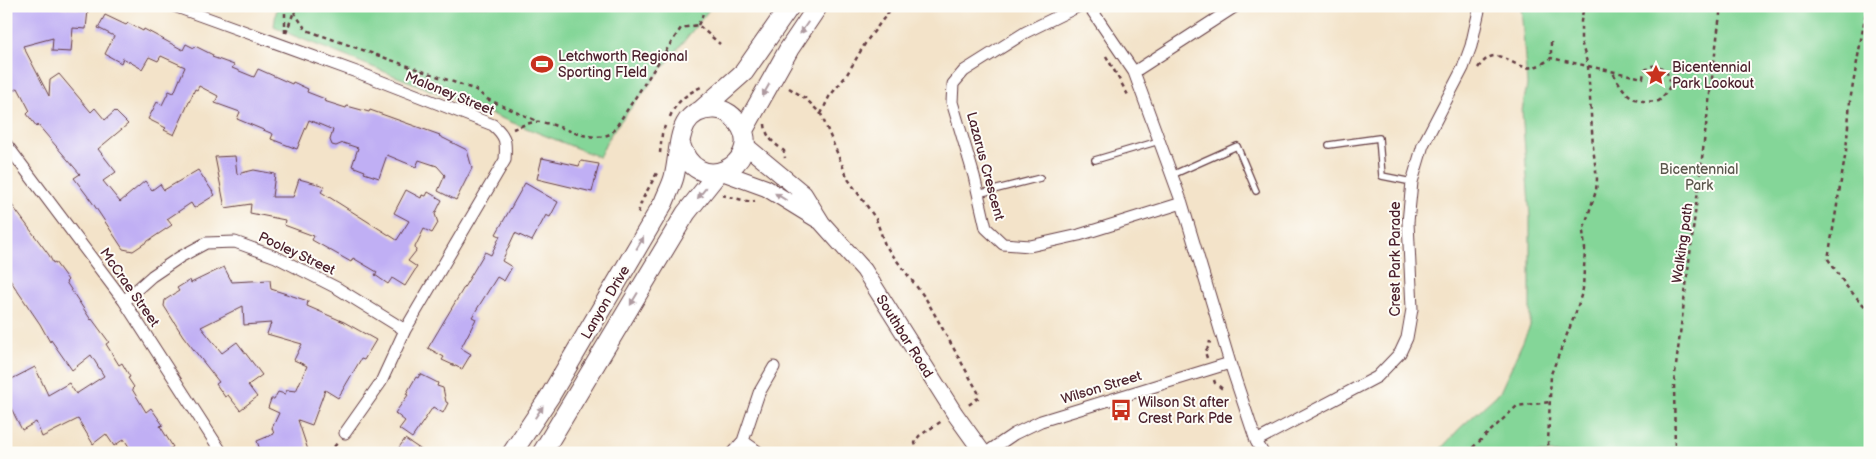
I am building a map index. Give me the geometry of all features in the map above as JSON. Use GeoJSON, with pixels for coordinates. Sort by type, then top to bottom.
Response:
{"type":"FeatureCollection","features":[{"type":"Feature","properties":{"kind":"main road"},"geometry":{"type":"LineString","coordinates":[[790,6],[744,72],[700,111],[688,119],[681,132],[680,143],[684,156],[692,166],[703,172],[720,172],[732,167],[737,162],[741,156],[744,138],[789,49],[818,6]]}},
{"type":"Feature","properties":{"kind":"main road"},"geometry":{"type":"LineString","coordinates":[[700,111],[714,108],[726,112],[736,119],[744,138]]}},
{"type":"Feature","properties":{"kind":"main road","name":"Southbar Road"},"geometry":{"type":"LineString","coordinates":[[744,138],[804,194],[822,222],[864,270],[955,414],[985,453]]}},
{"type":"Feature","properties":{"kind":"main road","name":"Lanyon Drive"},"geometry":{"type":"LineString","coordinates":[[512,453],[550,396],[664,202],[674,178],[680,143]]}},
{"type":"Feature","properties":{"kind":"main road","name":"Southbar Road"},"geometry":{"type":"LineString","coordinates":[[720,172],[766,188],[822,222]]}},
{"type":"Feature","properties":{"kind":"main road","name":"Lanyon Drive"},"geometry":{"type":"LineString","coordinates":[[542,453],[686,213],[720,172]]}},
{"type":"Feature","properties":{"kind":"street","name":"Maloney Street"},"geometry":{"type":"LineString","coordinates":[[174,6],[493,125],[503,134],[506,145],[505,160],[404,330],[381,382],[345,433]]}},
{"type":"Feature","properties":{"kind":"street","name":"Lazarus Crescent"},"geometry":{"type":"LineString","coordinates":[[1079,6],[1026,32],[964,70],[953,84],[952,102],[986,228],[1003,244],[1030,246],[1078,234],[1182,203]]}},
{"type":"Feature","properties":{"kind":"street"},"geometry":{"type":"LineString","coordinates":[[1089,6],[1134,72],[1182,203],[1230,363],[1256,441],[1263,453]]}},
{"type":"Feature","properties":{"kind":"street"},"geometry":{"type":"LineString","coordinates":[[1134,72],[1236,6]]}},
{"type":"Feature","properties":{"kind":"street","name":"Crest Park Parade"},"geometry":{"type":"LineString","coordinates":[[1256,441],[1377,377],[1400,353],[1407,338],[1412,310],[1408,222],[1412,182],[1426,138],[1463,68],[1471,46],[1480,6]]}},
{"type":"Feature","properties":{"kind":"street","name":"McCrae Street"},"geometry":{"type":"LineString","coordinates":[[6,144],[124,301],[222,453]]}},
{"type":"Feature","properties":{"kind":"street","name":"Pooley Street"},"geometry":{"type":"LineString","coordinates":[[124,301],[152,276],[180,257],[206,243],[235,242],[276,257],[337,288],[404,330]]}},
{"type":"Feature","properties":{"kind":"street","name":"Wilson Street"},"geometry":{"type":"LineString","coordinates":[[985,453],[1030,425],[1230,363]]}},
{"type":"Feature","properties":{"kind":"street"},"geometry":{"type":"LineString","coordinates":[[732,453],[742,441],[759,393],[774,367]]}},
{"type":"Feature","properties":{"kind":"street"},"geometry":{"type":"LineString","coordinates":[[742,441],[760,453]]}},
{"type":"Feature","properties":{"kind":"lane"},"geometry":{"type":"LineString","coordinates":[[1329,146],[1379,138],[1382,176],[1412,182]]}},
{"type":"Feature","properties":{"kind":"lane"},"geometry":{"type":"LineString","coordinates":[[1094,160],[1159,141]]}},
{"type":"Feature","properties":{"kind":"lane"},"geometry":{"type":"LineString","coordinates":[[1172,175],[1237,146],[1256,191]]}},
{"type":"Feature","properties":{"kind":"lane"},"geometry":{"type":"LineString","coordinates":[[978,194],[1040,178]]}},
{"type":"Feature","properties":{"kind":"path"},"geometry":{"type":"LineString","coordinates":[[285,6],[285,37],[296,6]]}},
{"type":"Feature","properties":{"kind":"path"},"geometry":{"type":"LineString","coordinates":[[698,25],[705,6]]}},
{"type":"Feature","properties":{"kind":"path"},"geometry":{"type":"LineString","coordinates":[[822,114],[829,97],[846,76],[866,42],[893,6]]}},
{"type":"Feature","properties":{"kind":"path"},"geometry":{"type":"LineString","coordinates":[[1550,453],[1548,443],[1551,374],[1576,312],[1583,289],[1585,249],[1583,231],[1596,191],[1597,179],[1588,66],[1581,41],[1581,21],[1584,6]]}},
{"type":"Feature","properties":{"kind":"path","name":"Walking path"},"geometry":{"type":"LineString","coordinates":[[1675,453],[1674,382],[1721,6]]}},
{"type":"Feature","properties":{"kind":"path"},"geometry":{"type":"LineString","coordinates":[[1867,6],[1850,101],[1846,151],[1828,259],[1847,287],[1870,312]]}},
{"type":"Feature","properties":{"kind":"path"},"geometry":{"type":"LineString","coordinates":[[294,12],[306,30],[476,90],[487,99],[538,122],[593,137],[604,137],[612,132],[681,28],[698,25]]}},
{"type":"Feature","properties":{"kind":"path"},"geometry":{"type":"LineString","coordinates":[[698,25],[720,44]]}},
{"type":"Feature","properties":{"kind":"path"},"geometry":{"type":"LineString","coordinates":[[1551,42],[1551,58]]}},
{"type":"Feature","properties":{"kind":"path"},"geometry":{"type":"LineString","coordinates":[[1105,54],[1129,97]]}},
{"type":"Feature","properties":{"kind":"path"},"geometry":{"type":"LineString","coordinates":[[1463,68],[1474,73],[1486,58],[1495,56],[1503,57],[1527,68],[1536,66],[1551,58],[1612,71],[1643,78],[1644,70],[1652,66],[1662,68],[1668,74],[1670,83],[1667,93],[1659,101],[1641,102],[1628,94],[1612,71]]}},
{"type":"Feature","properties":{"kind":"path"},"geometry":{"type":"LineString","coordinates":[[789,88],[805,98],[822,114],[848,179],[876,220],[884,245],[926,299],[978,392],[978,398],[974,402],[918,436],[915,443],[918,453]]}},
{"type":"Feature","properties":{"kind":"path"},"geometry":{"type":"LineString","coordinates":[[503,134],[538,122]]}},
{"type":"Feature","properties":{"kind":"path"},"geometry":{"type":"LineString","coordinates":[[1210,337],[1209,346],[1205,352],[1215,383],[1224,389],[1227,396]]}},
{"type":"Feature","properties":{"kind":"path"},"geometry":{"type":"LineString","coordinates":[[1467,453],[1517,406],[1550,402]]}},
{"type":"Feature","properties":{"kind":"green space"},"geometry":{"type":"Polygon","coordinates":[[[277,6],[712,6],[612,132],[599,157],[292,35],[274,26],[277,6]]]}},
{"type":"Feature","properties":{"kind":"green space","name":"Bicentennial Park"},"geometry":{"type":"Polygon","coordinates":[[[1521,6],[1870,6],[1870,453],[1437,453],[1460,428],[1500,392],[1530,326],[1530,217],[1522,111],[1527,85],[1521,6]]]}},
{"type":"Feature","properties":{"kind":"building"},"geometry":{"type":"Polygon","coordinates":[[[6,6],[43,6],[88,10],[86,29],[73,28],[71,52],[52,51],[53,38],[23,46],[49,96],[50,80],[59,74],[91,112],[95,108],[105,120],[115,111],[128,124],[98,149],[116,172],[103,181],[120,202],[145,181],[152,190],[160,184],[164,190],[198,170],[215,195],[194,208],[191,203],[167,219],[172,225],[133,251],[123,249],[74,178],[80,174],[27,114],[30,111],[18,88],[10,92],[6,85],[6,6]]]}},
{"type":"Feature","properties":{"kind":"building"},"geometry":{"type":"Polygon","coordinates":[[[105,15],[126,25],[128,23],[143,31],[144,29],[183,50],[186,44],[194,48],[195,46],[213,55],[212,57],[234,65],[232,68],[254,77],[258,69],[308,89],[307,92],[325,99],[324,101],[346,108],[347,106],[369,112],[370,110],[440,135],[467,150],[472,168],[456,200],[438,191],[445,175],[437,166],[419,160],[416,167],[387,155],[379,178],[364,173],[365,171],[352,166],[358,148],[343,143],[336,146],[332,145],[330,140],[333,130],[309,120],[297,149],[271,139],[273,134],[237,119],[240,112],[215,103],[218,96],[199,86],[197,90],[195,89],[174,135],[164,130],[166,128],[148,119],[157,102],[162,105],[169,91],[174,93],[185,67],[161,56],[158,61],[149,57],[142,69],[123,58],[121,63],[105,54],[114,36],[98,28],[105,15]]]}},
{"type":"Feature","properties":{"kind":"building"},"geometry":{"type":"Polygon","coordinates":[[[235,156],[237,174],[254,170],[275,174],[272,197],[293,197],[299,179],[325,186],[321,192],[397,240],[409,221],[394,213],[406,190],[421,198],[422,195],[426,196],[428,192],[442,200],[435,214],[438,223],[432,233],[424,229],[415,247],[416,251],[408,261],[417,267],[405,286],[392,278],[388,284],[375,275],[377,272],[353,258],[351,262],[312,240],[314,236],[284,225],[285,220],[250,213],[251,204],[225,208],[215,157],[235,156]]]}},
{"type":"Feature","properties":{"kind":"building"},"geometry":{"type":"Polygon","coordinates":[[[542,158],[579,166],[581,161],[599,164],[592,192],[537,179],[542,158]]]}},
{"type":"Feature","properties":{"kind":"building"},"geometry":{"type":"Polygon","coordinates":[[[525,183],[558,202],[550,217],[546,215],[532,241],[515,233],[502,261],[512,267],[504,281],[497,277],[472,317],[476,319],[461,348],[471,354],[462,369],[442,360],[444,357],[428,348],[485,252],[491,255],[500,236],[496,234],[525,183]]]}},
{"type":"Feature","properties":{"kind":"building"},"geometry":{"type":"Polygon","coordinates":[[[6,197],[53,263],[55,262],[68,280],[66,282],[91,320],[109,342],[106,344],[119,365],[122,363],[134,387],[132,389],[146,412],[151,408],[163,425],[160,426],[173,447],[162,453],[133,453],[124,439],[114,446],[106,434],[93,444],[78,419],[42,437],[36,422],[22,430],[10,406],[6,407],[6,382],[35,367],[48,395],[69,383],[76,394],[104,376],[91,355],[72,370],[51,340],[50,342],[6,274],[6,197]]]}},
{"type":"Feature","properties":{"kind":"building"},"geometry":{"type":"Polygon","coordinates":[[[224,267],[232,282],[270,280],[271,289],[308,301],[307,306],[344,322],[376,340],[364,360],[361,359],[338,398],[325,390],[312,425],[298,420],[309,453],[261,453],[257,441],[274,434],[272,428],[279,413],[268,408],[271,399],[274,399],[278,392],[285,394],[287,390],[296,391],[307,366],[294,360],[302,344],[267,334],[271,323],[244,325],[243,306],[201,327],[222,353],[237,342],[262,375],[248,385],[257,397],[240,410],[228,395],[225,397],[216,384],[219,382],[183,336],[164,306],[165,300],[179,291],[177,288],[190,280],[191,283],[224,267]]]}},
{"type":"Feature","properties":{"kind":"building"},"geometry":{"type":"Polygon","coordinates":[[[420,374],[438,383],[437,386],[443,388],[446,402],[448,403],[443,413],[433,407],[412,438],[399,429],[405,421],[395,413],[408,395],[406,394],[416,377],[418,378],[420,374]]]}},
{"type":"Feature","properties":{"kind":"building"},"geometry":{"type":"Polygon","coordinates":[[[405,439],[426,453],[395,453],[405,439]]]}},
{"type":"Feature","properties":{"kind":"place","name":"Letchworth Regional Sporting FIeld"},"geometry":{"type":"Point","coordinates":[542,64]}},
{"type":"Feature","properties":{"kind":"place","name":"Bicentennial Park Lookout"},"geometry":{"type":"Point","coordinates":[1656,75]}},
{"type":"Feature","properties":{"kind":"place","name":"Wilson St after Crest Park Pde"},"geometry":{"type":"Point","coordinates":[1121,410]}}]}
